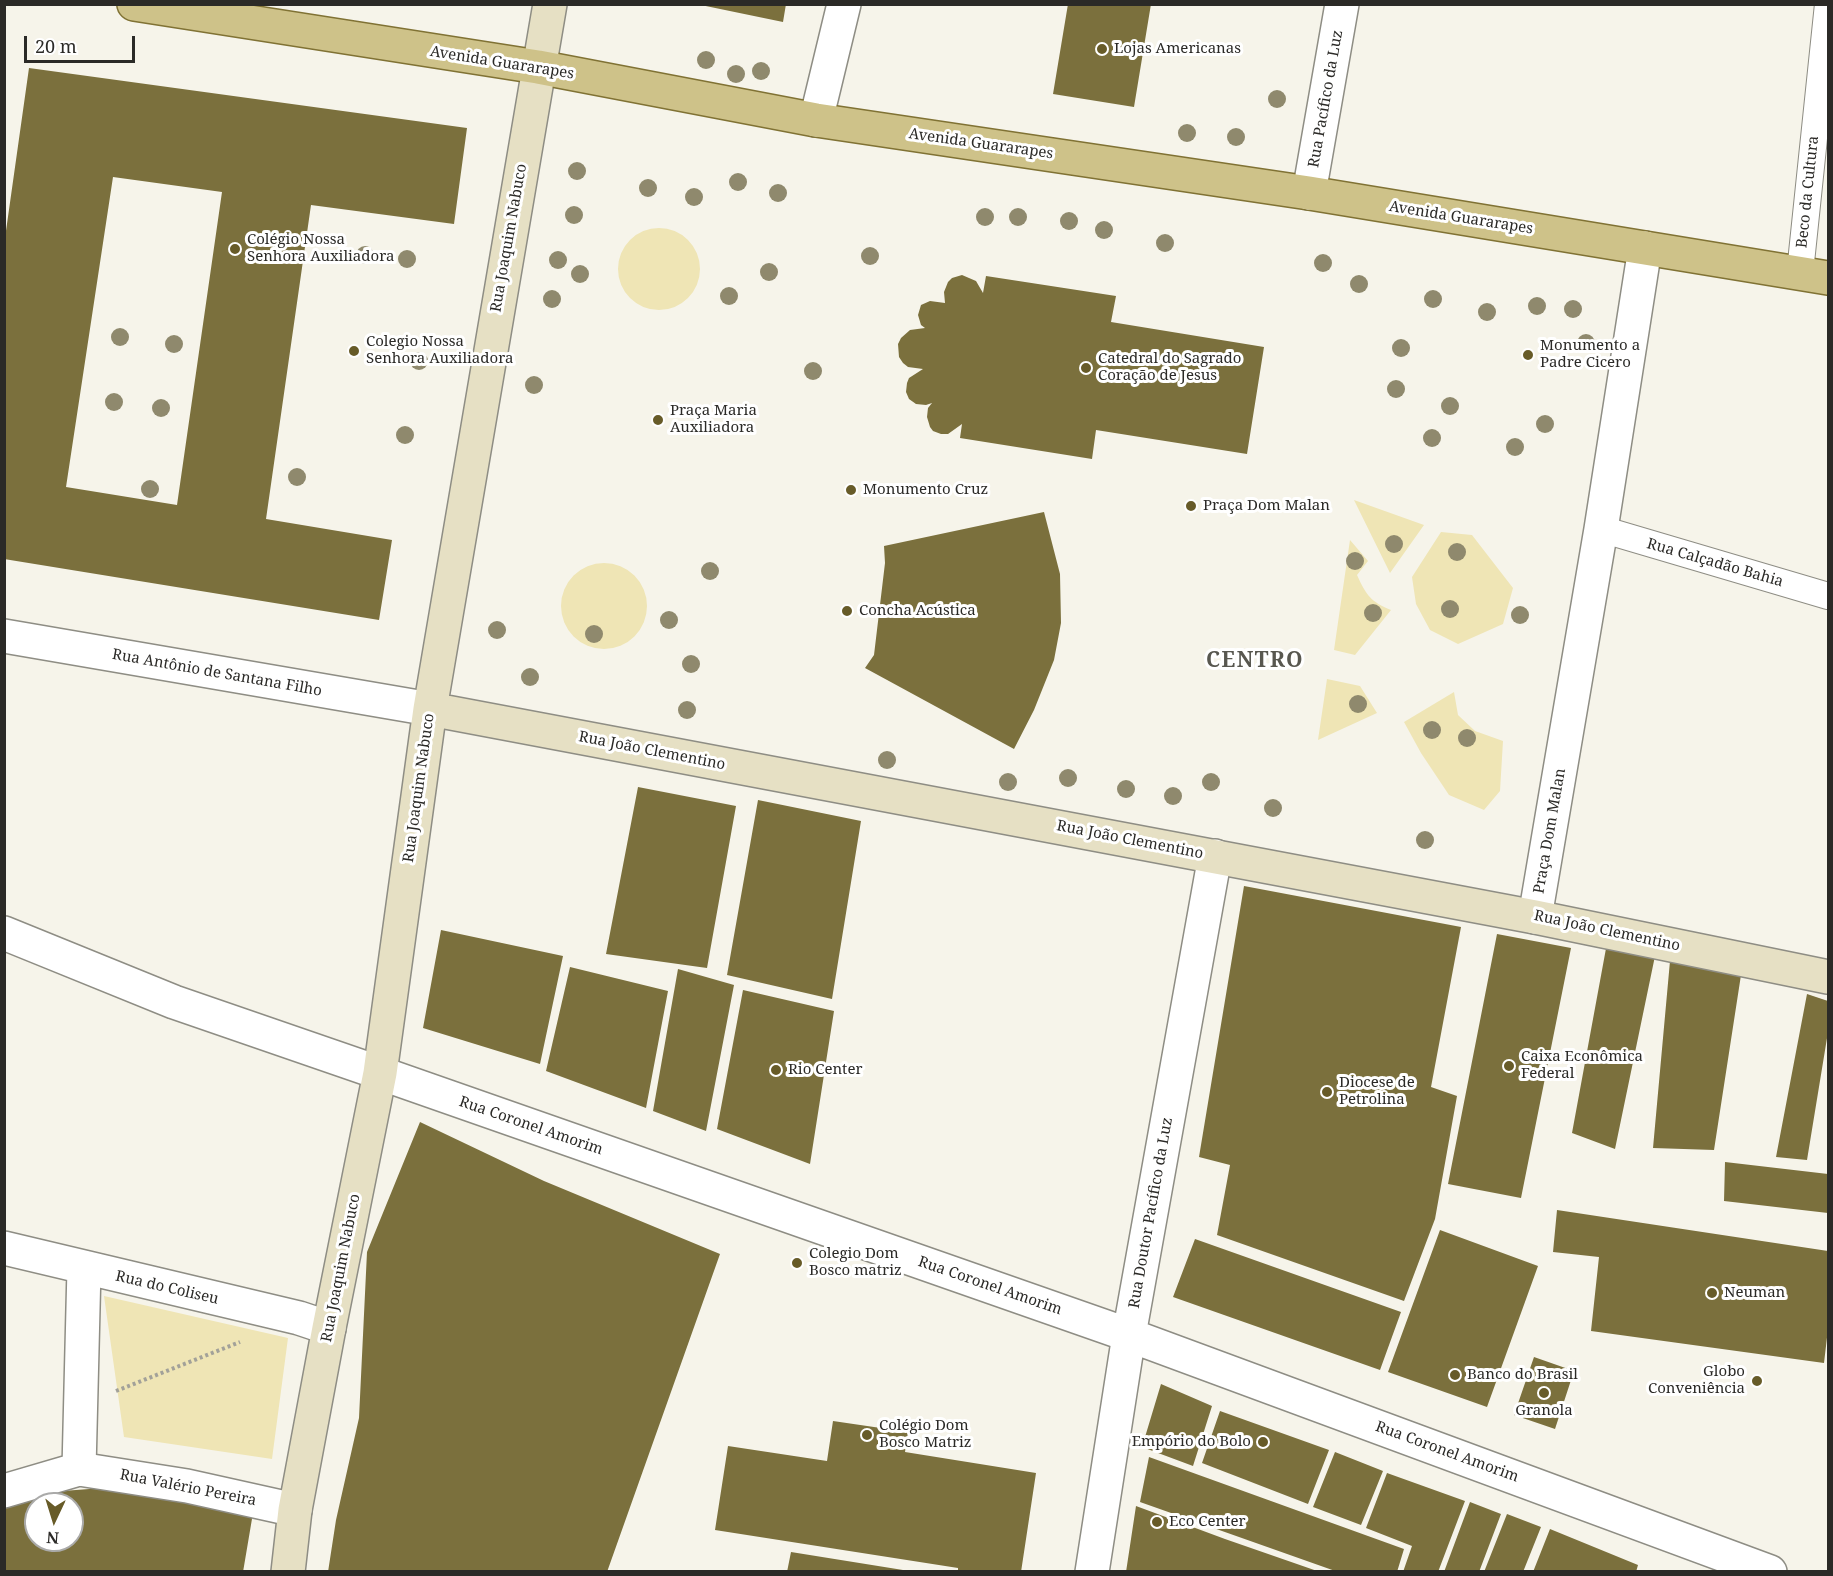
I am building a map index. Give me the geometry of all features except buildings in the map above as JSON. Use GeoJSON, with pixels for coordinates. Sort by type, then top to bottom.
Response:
{"type":"FeatureCollection","features":[{"type":"Feature","properties":{"kind":"main road","name":"Avenida Guararapes"},"geometry":{"type":"LineString","coordinates":[[134,4],[538,68],[816,120],[1309,193],[1814,275]]}},
{"type":"Feature","properties":{"kind":"main road","name":"Rua Joaquim Nabuco"},"geometry":{"type":"LineString","coordinates":[[288,1572],[295,1510],[380,1073],[430,709],[550,4]]}},
{"type":"Feature","properties":{"kind":"main road","name":"Rua João Clementino"},"geometry":{"type":"LineString","coordinates":[[430,709],[1535,917],[1828,977]]}},
{"type":"Feature","properties":{"kind":"street"},"geometry":{"type":"LineString","coordinates":[[816,120],[844,4]]}},
{"type":"Feature","properties":{"kind":"street","name":"Rua Pacífico da Luz"},"geometry":{"type":"LineString","coordinates":[[1309,193],[1342,4]]}},
{"type":"Feature","properties":{"kind":"street","name":"Beco da Cultura"},"geometry":{"type":"LineString","coordinates":[[1814,275],[1828,4]]}},
{"type":"Feature","properties":{"kind":"street","name":"Praça Dom Malan"},"geometry":{"type":"LineString","coordinates":[[1535,917],[1601,529],[1645,248]]}},
{"type":"Feature","properties":{"kind":"street","name":"Rua Calçadão Bahia"},"geometry":{"type":"LineString","coordinates":[[1601,529],[1828,596]]}},
{"type":"Feature","properties":{"kind":"street","name":"Rua Antônio de Santana Filho"},"geometry":{"type":"LineString","coordinates":[[4,636],[430,709]]}},
{"type":"Feature","properties":{"kind":"street","name":"Rua Doutor Pacífico da Luz"},"geometry":{"type":"LineString","coordinates":[[1092,1572],[1129,1335],[1215,856]]}},
{"type":"Feature","properties":{"kind":"street","name":"Rua Coronel Amorim"},"geometry":{"type":"LineString","coordinates":[[4,933],[174,1002],[1129,1335],[1770,1572]]}},
{"type":"Feature","properties":{"kind":"street","name":"Rua do Coliseu"},"geometry":{"type":"LineString","coordinates":[[4,1248],[299,1318],[329,1328]]}},
{"type":"Feature","properties":{"kind":"street"},"geometry":{"type":"LineString","coordinates":[[79,1469],[84,1268]]}},
{"type":"Feature","properties":{"kind":"street","name":"Rua Valério Pereira"},"geometry":{"type":"LineString","coordinates":[[4,1491],[79,1469],[187,1486],[295,1510]]}},
{"type":"Feature","properties":{"kind":"path"},"geometry":{"type":"LineString","coordinates":[[81,1405],[244,1340]]}},
{"type":"Feature","properties":{"kind":"shaded area"},"geometry":{"type":"Polygon","coordinates":[[[659,228],[675,231],[688,240],[697,253],[700,269],[697,285],[688,298],[675,307],[659,310],[643,307],[630,298],[621,285],[618,269],[621,253],[630,240],[643,231],[659,228]]]}},
{"type":"Feature","properties":{"kind":"shaded area"},"geometry":{"type":"Polygon","coordinates":[[[1354,500],[1424,525],[1390,573],[1354,500]]]}},
{"type":"Feature","properties":{"kind":"shaded area"},"geometry":{"type":"Polygon","coordinates":[[[1441,532],[1472,535],[1513,588],[1503,624],[1458,644],[1430,630],[1416,604],[1412,577],[1441,532]]]}},
{"type":"Feature","properties":{"kind":"shaded area"},"geometry":{"type":"Polygon","coordinates":[[[1350,540],[1368,561],[1357,575],[1363,588],[1374,601],[1391,610],[1355,655],[1334,650],[1350,540]]]}},
{"type":"Feature","properties":{"kind":"shaded area"},"geometry":{"type":"Polygon","coordinates":[[[604,563],[628,570],[640,582],[647,606],[640,630],[628,642],[604,649],[580,642],[568,630],[561,606],[568,582],[580,570],[604,563]]]}},
{"type":"Feature","properties":{"kind":"shaded area"},"geometry":{"type":"Polygon","coordinates":[[[1327,679],[1360,686],[1377,713],[1318,740],[1327,679]]]}},
{"type":"Feature","properties":{"kind":"shaded area"},"geometry":{"type":"Polygon","coordinates":[[[1454,692],[1458,715],[1475,731],[1503,741],[1500,791],[1484,810],[1449,795],[1404,722],[1454,692]]]}},
{"type":"Feature","properties":{"kind":"shaded area"},"geometry":{"type":"Polygon","coordinates":[[[104,1296],[288,1338],[272,1459],[124,1437],[104,1296]]]}},
{"type":"Feature","properties":{"kind":"place","name":"Lojas Americanas"},"geometry":{"type":"Point","coordinates":[1102,49]}},
{"type":"Feature","properties":{"kind":"place","name":"Colégio Nossa Senhora Auxiliadora"},"geometry":{"type":"Point","coordinates":[235,249]}},
{"type":"Feature","properties":{"kind":"place","name":"Colegio Nossa Senhora Auxiliadora"},"geometry":{"type":"Point","coordinates":[354,351]}},
{"type":"Feature","properties":{"kind":"place","name":"Monumento a Padre Cicero"},"geometry":{"type":"Point","coordinates":[1528,355]}},
{"type":"Feature","properties":{"kind":"place","name":"Catedral do Sagrado Coração de Jesus"},"geometry":{"type":"Point","coordinates":[1086,368]}},
{"type":"Feature","properties":{"kind":"place","name":"Praça Maria Auxiliadora"},"geometry":{"type":"Point","coordinates":[658,420]}},
{"type":"Feature","properties":{"kind":"place","name":"Monumento Cruz"},"geometry":{"type":"Point","coordinates":[851,490]}},
{"type":"Feature","properties":{"kind":"place","name":"Praça Dom Malan"},"geometry":{"type":"Point","coordinates":[1191,506]}},
{"type":"Feature","properties":{"kind":"place","name":"Concha Acústica"},"geometry":{"type":"Point","coordinates":[847,611]}},
{"type":"Feature","properties":{"kind":"place","name":"Caixa Econômica Federal"},"geometry":{"type":"Point","coordinates":[1509,1066]}},
{"type":"Feature","properties":{"kind":"place","name":"Rio Center"},"geometry":{"type":"Point","coordinates":[776,1070]}},
{"type":"Feature","properties":{"kind":"place","name":"Diocese de Petrolina"},"geometry":{"type":"Point","coordinates":[1327,1092]}},
{"type":"Feature","properties":{"kind":"place","name":"Colegio Dom Bosco matriz"},"geometry":{"type":"Point","coordinates":[797,1263]}},
{"type":"Feature","properties":{"kind":"place","name":"Neuman"},"geometry":{"type":"Point","coordinates":[1712,1293]}},
{"type":"Feature","properties":{"kind":"place","name":"Banco do Brasil"},"geometry":{"type":"Point","coordinates":[1455,1375]}},
{"type":"Feature","properties":{"kind":"place","name":"Globo Conveniência"},"geometry":{"type":"Point","coordinates":[1757,1381]}},
{"type":"Feature","properties":{"kind":"place","name":"Granola"},"geometry":{"type":"Point","coordinates":[1544,1393]}},
{"type":"Feature","properties":{"kind":"place","name":"Colégio Dom Bosco Matriz"},"geometry":{"type":"Point","coordinates":[867,1435]}},
{"type":"Feature","properties":{"kind":"place","name":"Empório do Bolo"},"geometry":{"type":"Point","coordinates":[1263,1442]}},
{"type":"Feature","properties":{"kind":"place","name":"Eco Center"},"geometry":{"type":"Point","coordinates":[1157,1522]}},
{"type":"Feature","properties":{"kind":"district","name":"CENTRO"},"geometry":{"type":"Point","coordinates":[1255,661]}}]}
